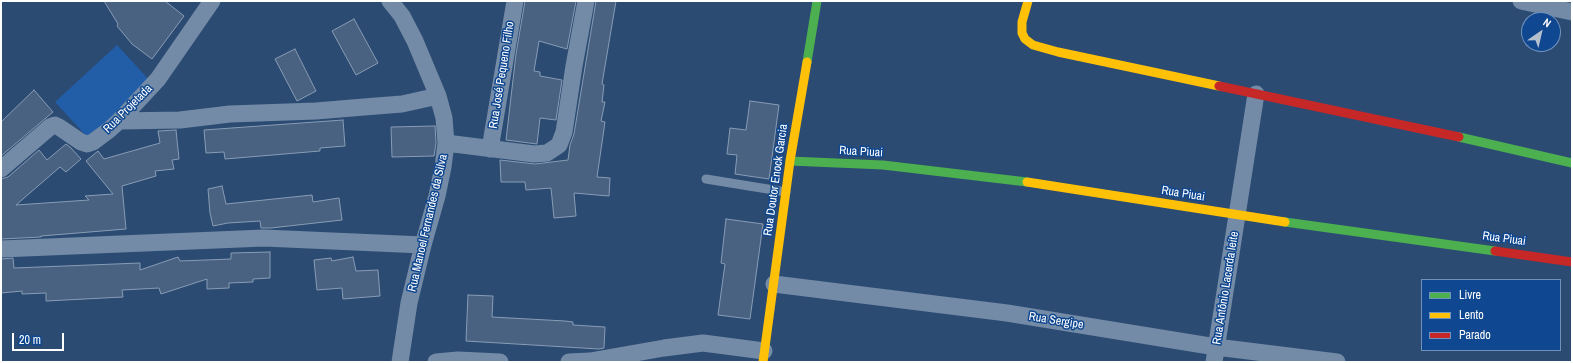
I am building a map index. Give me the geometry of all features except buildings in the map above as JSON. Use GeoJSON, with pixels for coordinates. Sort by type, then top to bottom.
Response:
{"type":"FeatureCollection","features":[{"type":"Feature","properties":{"kind":"street","name":"Rua Projetada"},"geometry":{"type":"LineString","coordinates":[[1,169],[50,127],[59,127],[81,142],[90,144],[120,121],[158,79],[212,1]]}},
{"type":"Feature","properties":{"kind":"street","name":"Rua Manoel Fernandes da Silva"},"geometry":{"type":"LineString","coordinates":[[390,1],[402,16],[415,41],[438,96],[444,118],[446,143],[443,167],[409,303],[400,362]]}},
{"type":"Feature","properties":{"kind":"street","name":"Rua José Pequeno Filho"},"geometry":{"type":"LineString","coordinates":[[490,149],[515,1]]}},
{"type":"Feature","properties":{"kind":"street"},"geometry":{"type":"LineString","coordinates":[[446,143],[522,153],[546,153],[555,148],[561,142],[566,122],[574,66],[586,1]]}},
{"type":"Feature","properties":{"kind":"street","name":"Rua Doutor Enock Garcia"},"geometry":{"type":"LineString","coordinates":[[764,356],[790,161],[818,1]]}},
{"type":"Feature","properties":{"kind":"street"},"geometry":{"type":"LineString","coordinates":[[1028,1],[1022,22],[1022,33],[1025,39],[1033,45],[1079,57],[1441,133],[1572,163]]}},
{"type":"Feature","properties":{"kind":"street"},"geometry":{"type":"LineString","coordinates":[[1521,1],[1572,12]]}},
{"type":"Feature","properties":{"kind":"street","name":"Rua Antônio Lacerda leite"},"geometry":{"type":"LineString","coordinates":[[1215,355],[1256,94]]}},
{"type":"Feature","properties":{"kind":"street"},"geometry":{"type":"LineString","coordinates":[[120,121],[173,120],[230,114],[364,108],[402,104],[438,96]]}},
{"type":"Feature","properties":{"kind":"street","name":"Rua Piuai"},"geometry":{"type":"LineString","coordinates":[[790,161],[883,165],[1012,180],[1238,215],[1572,262]]}},
{"type":"Feature","properties":{"kind":"street"},"geometry":{"type":"LineString","coordinates":[[1,249],[264,238],[423,244]]}},
{"type":"Feature","properties":{"kind":"street","name":"Rua Sergipe"},"geometry":{"type":"LineString","coordinates":[[774,284],[1007,313],[1215,355],[1337,362]]}},
{"type":"Feature","properties":{"kind":"street"},"geometry":{"type":"LineString","coordinates":[[569,362],[590,361],[703,343],[764,356]]}},
{"type":"Feature","properties":{"kind":"street"},"geometry":{"type":"LineString","coordinates":[[436,362],[500,362]]}},
{"type":"Feature","properties":{"kind":"lane"},"geometry":{"type":"LineString","coordinates":[[706,179],[786,192]]}},
{"type":"Feature","properties":{"kind":"shaded area"},"geometry":{"type":"Polygon","coordinates":[[[117,45],[152,83],[90,140],[55,102],[117,45]]]}},
{"type":"Feature","properties":{"kind":"traffic: fast"},"geometry":{"type":"LineString","coordinates":[[807,62],[817,1]]}},
{"type":"Feature","properties":{"kind":"traffic: fast"},"geometry":{"type":"LineString","coordinates":[[1459,137],[1572,163]]}},
{"type":"Feature","properties":{"kind":"traffic: fast"},"geometry":{"type":"LineString","coordinates":[[790,161],[883,165],[1027,182]]}},
{"type":"Feature","properties":{"kind":"traffic: fast"},"geometry":{"type":"LineString","coordinates":[[1285,222],[1495,251]]}},
{"type":"Feature","properties":{"kind":"traffic: slow"},"geometry":{"type":"LineString","coordinates":[[1028,1],[1022,22],[1022,33],[1025,39],[1033,45],[1058,52],[1219,86]]}},
{"type":"Feature","properties":{"kind":"traffic: slow"},"geometry":{"type":"LineString","coordinates":[[763,362],[790,161],[807,62]]}},
{"type":"Feature","properties":{"kind":"traffic: slow"},"geometry":{"type":"LineString","coordinates":[[1027,182],[1285,222]]}},
{"type":"Feature","properties":{"kind":"traffic: jam"},"geometry":{"type":"LineString","coordinates":[[1219,86],[1459,137]]}},
{"type":"Feature","properties":{"kind":"traffic: jam"},"geometry":{"type":"LineString","coordinates":[[1495,251],[1572,262]]}}]}
